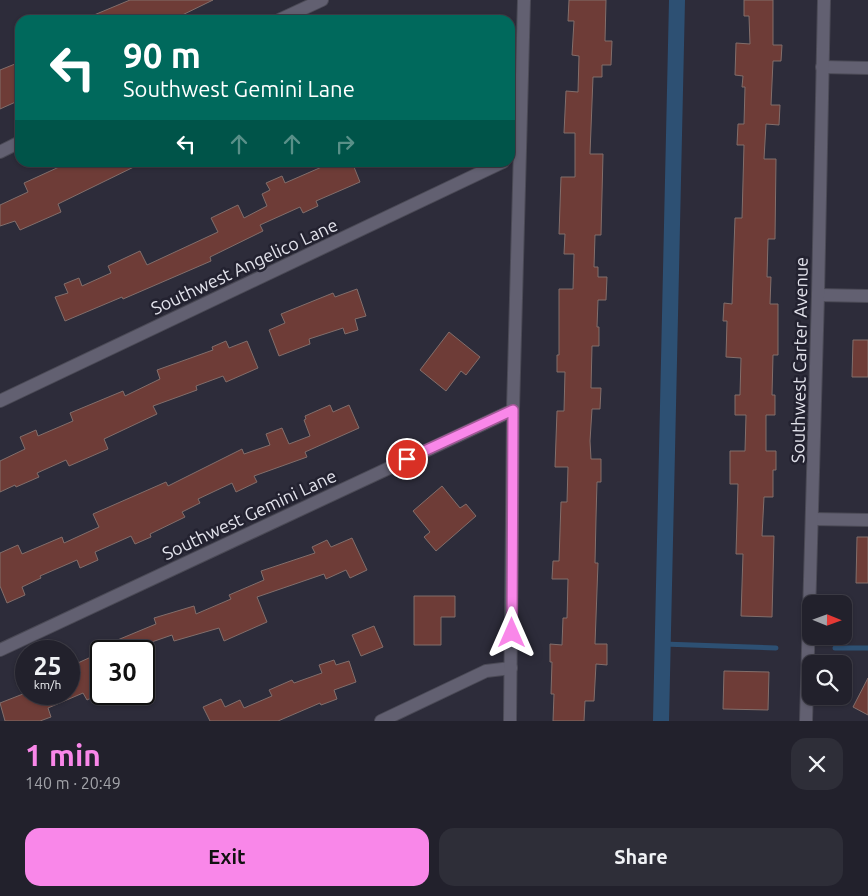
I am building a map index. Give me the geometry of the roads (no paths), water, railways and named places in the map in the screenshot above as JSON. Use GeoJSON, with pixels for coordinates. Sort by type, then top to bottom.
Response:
{"type":"FeatureCollection","features":[{"type":"Feature","properties":{"kind":"street"},"geometry":{"type":"LineString","coordinates":[[290,15],[322,0]]}},
{"type":"Feature","properties":{"kind":"street"},"geometry":{"type":"LineString","coordinates":[[515,157],[524,0]]}},
{"type":"Feature","properties":{"kind":"street","name":"Southwest Carter Avenue"},"geometry":{"type":"LineString","coordinates":[[806,721],[824,0]]}},
{"type":"Feature","properties":{"kind":"street"},"geometry":{"type":"LineString","coordinates":[[822,67],[868,68]]}},
{"type":"Feature","properties":{"kind":"street"},"geometry":{"type":"LineString","coordinates":[[0,152],[15,144]]}},
{"type":"Feature","properties":{"kind":"street","name":"Southwest Angelico Lane"},"geometry":{"type":"LineString","coordinates":[[0,401],[492,167]]}},
{"type":"Feature","properties":{"kind":"street"},"geometry":{"type":"LineString","coordinates":[[510,721],[515,167]]}},
{"type":"Feature","properties":{"kind":"street"},"geometry":{"type":"LineString","coordinates":[[818,295],[868,296]]}},
{"type":"Feature","properties":{"kind":"street","name":"Southwest Gemini Lane"},"geometry":{"type":"LineString","coordinates":[[0,650],[513,410]]}},
{"type":"Feature","properties":{"kind":"street"},"geometry":{"type":"LineString","coordinates":[[812,519],[868,520]]}},
{"type":"Feature","properties":{"kind":"street"},"geometry":{"type":"LineString","coordinates":[[381,721],[486,671],[511,668]]}},
{"type":"Feature","properties":{"kind":"waterway"},"geometry":{"type":"LineString","coordinates":[[661,721],[677,0]]}},
{"type":"Feature","properties":{"kind":"waterway"},"geometry":{"type":"LineString","coordinates":[[663,644],[776,648]]}},
{"type":"Feature","properties":{"kind":"waterway"},"geometry":{"type":"LineString","coordinates":[[835,648],[868,648]]}}]}
